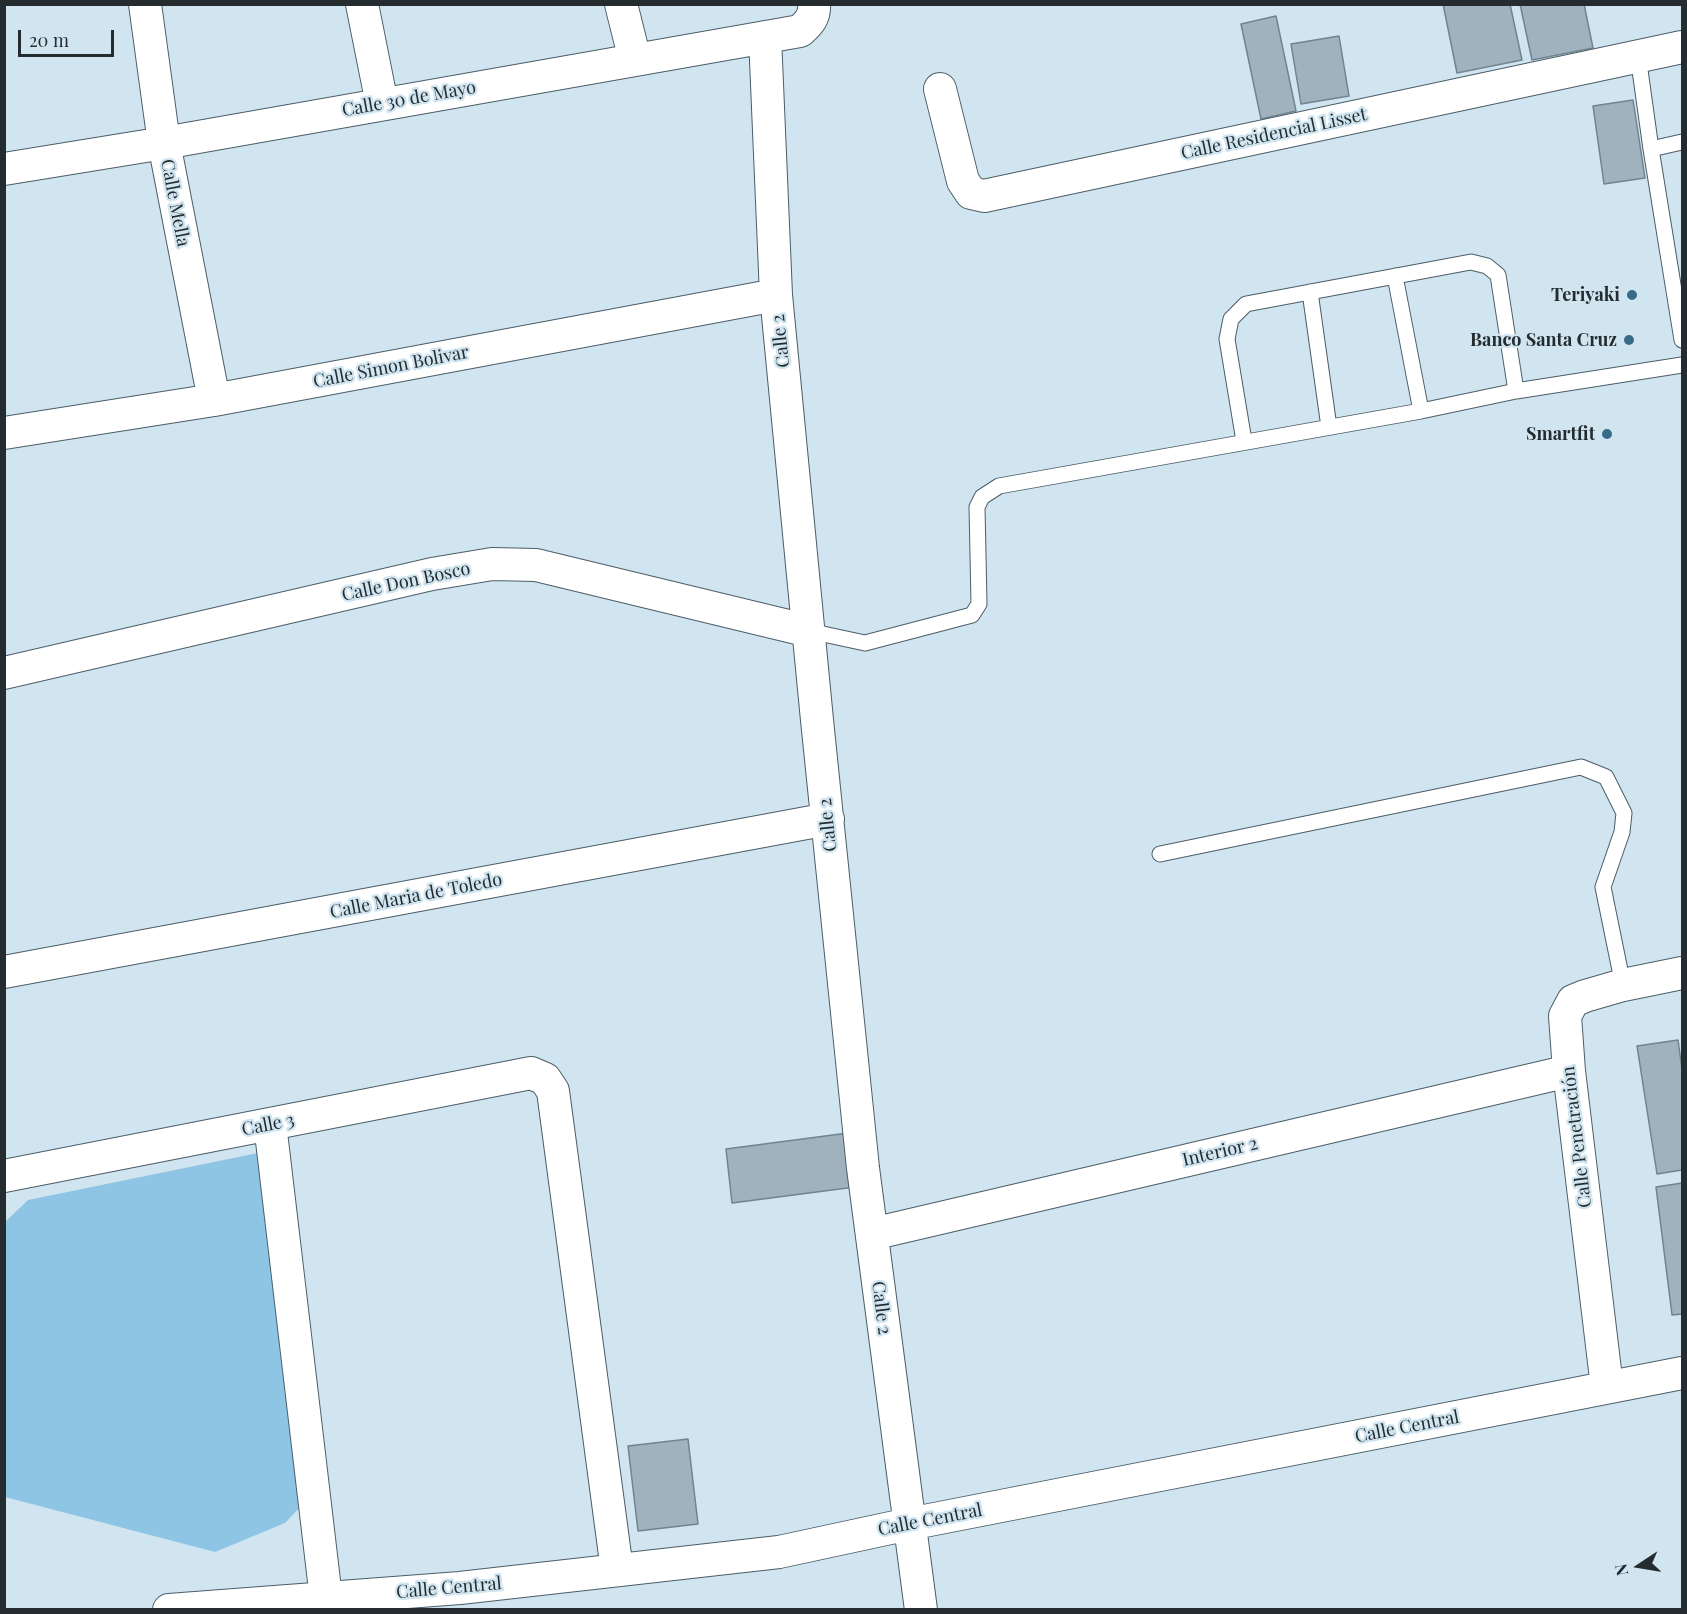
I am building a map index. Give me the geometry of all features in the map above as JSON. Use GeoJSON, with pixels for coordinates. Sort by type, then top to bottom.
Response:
{"type":"FeatureCollection","features":[{"type":"Feature","properties":{"kind":"street","name":"Calle Mella"},"geometry":{"type":"LineString","coordinates":[[145,4],[164,143],[214,400]]}},
{"type":"Feature","properties":{"kind":"street"},"geometry":{"type":"LineString","coordinates":[[362,4],[382,104]]}},
{"type":"Feature","properties":{"kind":"street"},"geometry":{"type":"LineString","coordinates":[[621,4],[634,60]]}},
{"type":"Feature","properties":{"kind":"street","name":"Calle 30 de Mayo"},"geometry":{"type":"LineString","coordinates":[[4,169],[800,31],[812,13]]}},
{"type":"Feature","properties":{"kind":"street","name":"Calle 2"},"geometry":{"type":"LineString","coordinates":[[765,37],[776,295],[809,631],[863,1168],[921,1610]]}},
{"type":"Feature","properties":{"kind":"street","name":"Calle Residencial Lisset"},"geometry":{"type":"LineString","coordinates":[[940,89],[963,181],[971,193],[984,196],[1683,47]]}},
{"type":"Feature","properties":{"kind":"street","name":"Calle Simon Bolivar"},"geometry":{"type":"LineString","coordinates":[[4,433],[214,400],[776,295]]}},
{"type":"Feature","properties":{"kind":"street","name":"Calle Don Bosco"},"geometry":{"type":"LineString","coordinates":[[4,673],[432,574],[492,564],[536,565],[809,631]]}},
{"type":"Feature","properties":{"kind":"street","name":"Calle Maria de Toledo"},"geometry":{"type":"LineString","coordinates":[[4,972],[828,819]]}},
{"type":"Feature","properties":{"kind":"street","name":"Calle Penetración"},"geometry":{"type":"LineString","coordinates":[[1607,1387],[1569,1071],[1565,1016],[1573,1001],[1585,996],[1623,985],[1683,973]]}},
{"type":"Feature","properties":{"kind":"street","name":"Interior 2"},"geometry":{"type":"LineString","coordinates":[[872,1234],[1569,1071]]}},
{"type":"Feature","properties":{"kind":"street","name":"Calle 3"},"geometry":{"type":"LineString","coordinates":[[4,1176],[531,1073],[545,1079],[553,1091],[617,1570]]}},
{"type":"Feature","properties":{"kind":"street"},"geometry":{"type":"LineString","coordinates":[[270,1124],[326,1598]]}},
{"type":"Feature","properties":{"kind":"street","name":"Calle Central"},"geometry":{"type":"LineString","coordinates":[[169,1610],[460,1588],[778,1552],[909,1524],[1683,1373]]}},
{"type":"Feature","properties":{"kind":"lane"},"geometry":{"type":"LineString","coordinates":[[1638,57],[1683,340]]}},
{"type":"Feature","properties":{"kind":"lane"},"geometry":{"type":"LineString","coordinates":[[1651,149],[1683,142]]}},
{"type":"Feature","properties":{"kind":"lane"},"geometry":{"type":"LineString","coordinates":[[1244,441],[1227,339],[1232,319],[1246,304],[1471,262],[1487,266],[1498,275],[1516,392]]}},
{"type":"Feature","properties":{"kind":"lane"},"geometry":{"type":"LineString","coordinates":[[1395,276],[1421,411]]}},
{"type":"Feature","properties":{"kind":"lane"},"geometry":{"type":"LineString","coordinates":[[1310,292],[1329,427]]}},
{"type":"Feature","properties":{"kind":"lane"},"geometry":{"type":"LineString","coordinates":[[809,631],[865,643],[972,615],[979,604],[977,507],[981,498],[999,486],[1516,392],[1683,365]]}},
{"type":"Feature","properties":{"kind":"lane"},"geometry":{"type":"LineString","coordinates":[[1160,854],[1581,767],[1606,777],[1624,813],[1622,832],[1603,887],[1623,985]]}},
{"type":"Feature","properties":{"kind":"shaded area"},"geometry":{"type":"Polygon","coordinates":[[[258,1153],[304,1503],[285,1523],[215,1552],[5,1497],[4,1223],[28,1200],[258,1153]]]}},
{"type":"Feature","properties":{"kind":"building"},"geometry":{"type":"Polygon","coordinates":[[[1443,4],[1510,4],[1522,60],[1457,73],[1443,4]]]}},
{"type":"Feature","properties":{"kind":"building"},"geometry":{"type":"Polygon","coordinates":[[[1520,4],[1584,4],[1593,48],[1532,60],[1520,4]]]}},
{"type":"Feature","properties":{"kind":"building"},"geometry":{"type":"Polygon","coordinates":[[[1276,16],[1296,111],[1261,119],[1241,24],[1276,16]]]}},
{"type":"Feature","properties":{"kind":"building"},"geometry":{"type":"Polygon","coordinates":[[[1339,36],[1349,96],[1301,104],[1291,44],[1339,36]]]}},
{"type":"Feature","properties":{"kind":"building"},"geometry":{"type":"Polygon","coordinates":[[[1633,100],[1645,178],[1604,184],[1593,106],[1633,100]]]}},
{"type":"Feature","properties":{"kind":"building"},"geometry":{"type":"Polygon","coordinates":[[[1678,1040],[1682,1069],[1682,1170],[1657,1174],[1637,1046],[1678,1040]]]}},
{"type":"Feature","properties":{"kind":"building"},"geometry":{"type":"Polygon","coordinates":[[[848,1133],[855,1187],[732,1203],[726,1149],[848,1133]]]}},
{"type":"Feature","properties":{"kind":"building"},"geometry":{"type":"Polygon","coordinates":[[[1682,1183],[1682,1314],[1672,1315],[1656,1187],[1682,1183]]]}},
{"type":"Feature","properties":{"kind":"building"},"geometry":{"type":"Polygon","coordinates":[[[688,1439],[698,1524],[638,1531],[628,1446],[688,1439]]]}},
{"type":"Feature","properties":{"kind":"place","name":"Teriyaki"},"geometry":{"type":"Point","coordinates":[1632,295]}},
{"type":"Feature","properties":{"kind":"place","name":"Banco Santa Cruz"},"geometry":{"type":"Point","coordinates":[1629,340]}},
{"type":"Feature","properties":{"kind":"place","name":"Smartfit"},"geometry":{"type":"Point","coordinates":[1607,434]}}]}
